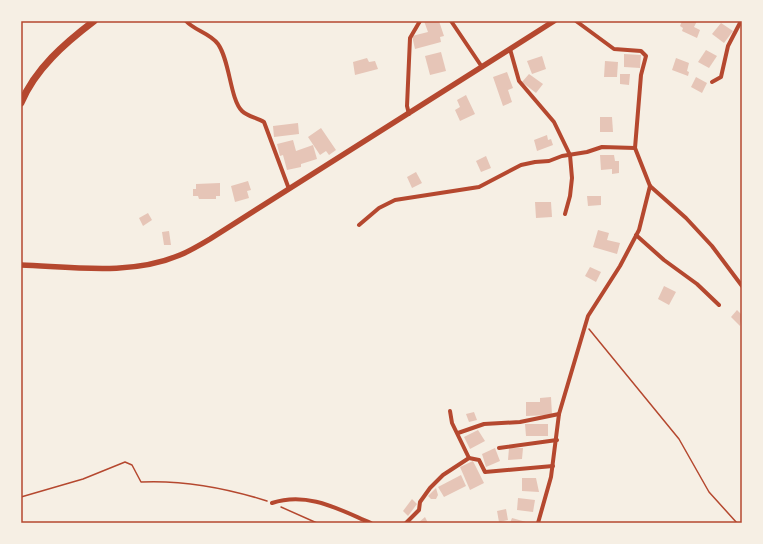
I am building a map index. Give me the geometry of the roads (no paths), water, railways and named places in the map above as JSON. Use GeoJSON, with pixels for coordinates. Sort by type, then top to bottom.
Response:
{"type":"FeatureCollection","features":[{"type":"Feature","properties":{"kind":"main road"},"geometry":{"type":"LineString","coordinates":[[21,103],[42,67],[76,34],[94,21]]}},
{"type":"Feature","properties":{"kind":"street"},"geometry":{"type":"LineString","coordinates":[[186,21],[191,26],[210,36],[218,44],[224,57],[237,104],[242,111],[264,122],[289,189]]}},
{"type":"Feature","properties":{"kind":"street"},"geometry":{"type":"LineString","coordinates":[[409,114],[407,106],[410,38],[420,21]]}},
{"type":"Feature","properties":{"kind":"street"},"geometry":{"type":"LineString","coordinates":[[451,21],[482,67]]}},
{"type":"Feature","properties":{"kind":"street"},"geometry":{"type":"LineString","coordinates":[[21,265],[114,268],[150,264],[180,255],[210,239],[554,21]]}},
{"type":"Feature","properties":{"kind":"street"},"geometry":{"type":"LineString","coordinates":[[576,21],[614,49],[641,51],[646,56],[641,75],[635,148],[650,186],[686,218],[707,241],[742,286]]}},
{"type":"Feature","properties":{"kind":"street"},"geometry":{"type":"LineString","coordinates":[[712,82],[721,77],[728,46],[741,21]]}},
{"type":"Feature","properties":{"kind":"street"},"geometry":{"type":"LineString","coordinates":[[510,49],[519,81],[554,122],[570,155],[572,178],[570,196],[565,214]]}},
{"type":"Feature","properties":{"kind":"street"},"geometry":{"type":"LineString","coordinates":[[359,225],[379,208],[395,200],[479,187],[521,165],[602,147],[635,148]]}},
{"type":"Feature","properties":{"kind":"street"},"geometry":{"type":"LineString","coordinates":[[538,523],[553,466],[559,414],[588,316],[620,266],[636,235],[650,186]]}},
{"type":"Feature","properties":{"kind":"street"},"geometry":{"type":"LineString","coordinates":[[636,235],[664,260],[697,284],[718,305]]}},
{"type":"Feature","properties":{"kind":"street"},"geometry":{"type":"LineString","coordinates":[[450,411],[452,423],[469,458]]}},
{"type":"Feature","properties":{"kind":"street"},"geometry":{"type":"LineString","coordinates":[[458,433],[484,424],[520,422],[559,414]]}},
{"type":"Feature","properties":{"kind":"street"},"geometry":{"type":"LineString","coordinates":[[499,448],[557,440]]}},
{"type":"Feature","properties":{"kind":"street"},"geometry":{"type":"LineString","coordinates":[[406,523],[419,510],[420,502],[430,488],[443,475],[469,458],[479,460],[485,472],[553,466]]}},
{"type":"Feature","properties":{"kind":"street"},"geometry":{"type":"LineString","coordinates":[[272,503],[291,499],[314,501],[347,512],[371,523]]}}]}
